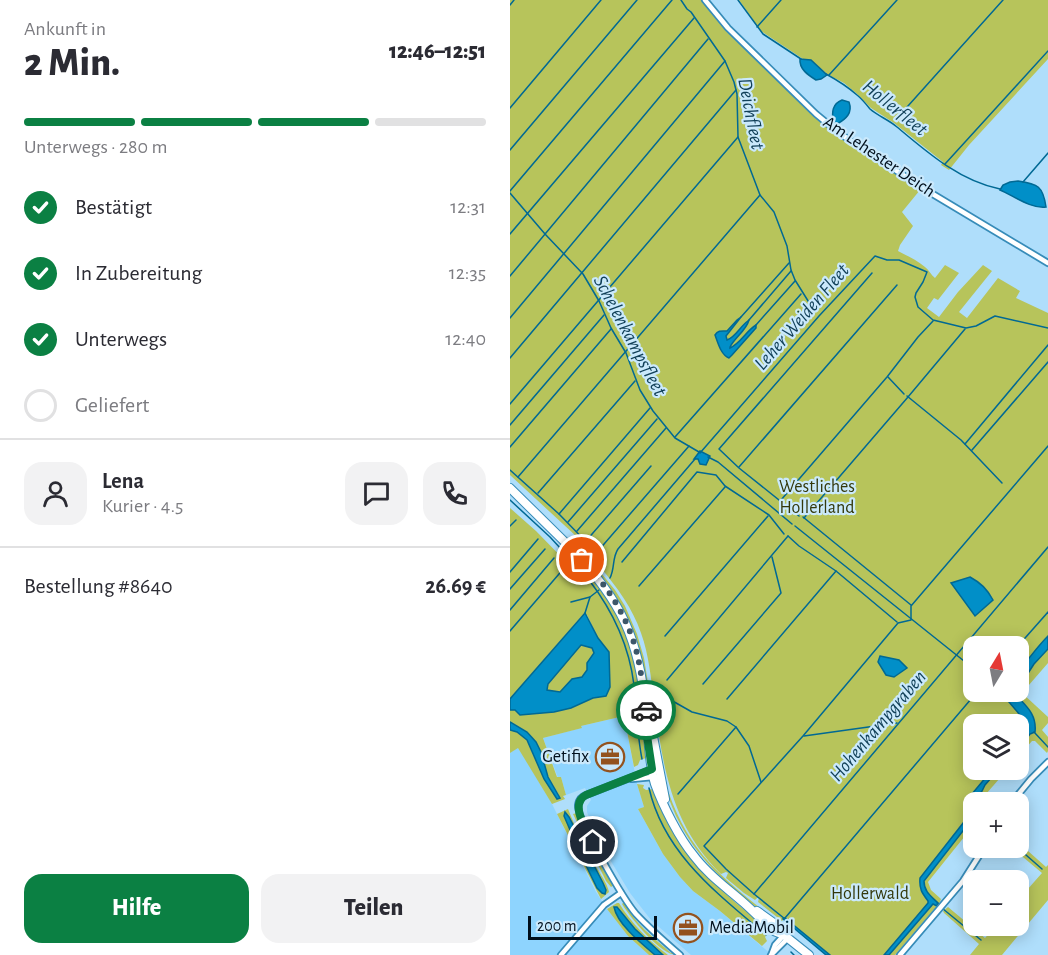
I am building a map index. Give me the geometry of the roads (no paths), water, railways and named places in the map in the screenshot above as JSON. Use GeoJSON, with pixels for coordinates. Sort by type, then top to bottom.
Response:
{"type":"FeatureCollection","features":[{"type":"Feature","properties":{"kind":"main road"},"geometry":{"type":"LineString","coordinates":[[510,488],[572,549],[602,583],[618,606],[628,627],[639,663],[646,729],[656,772],[669,815],[680,836],[707,872],[774,931],[786,937],[809,955]]}},
{"type":"Feature","properties":{"kind":"main road"},"geometry":{"type":"LineString","coordinates":[[510,494],[521,500]]}},
{"type":"Feature","properties":{"kind":"street","name":"Am Lehester Deich"},"geometry":{"type":"LineString","coordinates":[[705,0],[728,28],[816,114],[839,133],[926,190],[1048,263]]}},
{"type":"Feature","properties":{"kind":"street"},"geometry":{"type":"LineString","coordinates":[[1020,792],[1048,762]]}},
{"type":"Feature","properties":{"kind":"street"},"geometry":{"type":"LineString","coordinates":[[656,772],[586,795],[580,798],[578,809],[621,893],[650,928],[680,955]]}},
{"type":"Feature","properties":{"kind":"street"},"geometry":{"type":"LineString","coordinates":[[900,955],[963,881],[978,858]]}},
{"type":"Feature","properties":{"kind":"street"},"geometry":{"type":"LineString","coordinates":[[561,955],[604,905],[621,893]]}},
{"type":"Feature","properties":{"kind":"street"},"geometry":{"type":"LineString","coordinates":[[771,954],[775,945],[786,937]]}},
{"type":"Feature","properties":{"kind":"waterway"},"geometry":{"type":"LineString","coordinates":[[510,5],[514,0]]}},
{"type":"Feature","properties":{"kind":"waterway"},"geometry":{"type":"LineString","coordinates":[[510,108],[601,0]]}},
{"type":"Feature","properties":{"kind":"waterway"},"geometry":{"type":"LineString","coordinates":[[510,150],[637,0]]}},
{"type":"Feature","properties":{"kind":"waterway"},"geometry":{"type":"LineString","coordinates":[[510,191],[672,0]]}},
{"type":"Feature","properties":{"kind":"waterway","name":"Deichfleet"},"geometry":{"type":"LineString","coordinates":[[681,0],[725,61],[734,82],[737,94],[738,137],[760,195],[774,212],[787,246],[795,280],[810,304]]}},
{"type":"Feature","properties":{"kind":"waterway","name":"Hollerfleet"},"geometry":{"type":"LineString","coordinates":[[738,0],[763,34],[801,59]]}},
{"type":"Feature","properties":{"kind":"waterway"},"geometry":{"type":"LineString","coordinates":[[757,27],[781,0]]}},
{"type":"Feature","properties":{"kind":"waterway"},"geometry":{"type":"LineString","coordinates":[[829,75],[897,0]]}},
{"type":"Feature","properties":{"kind":"waterway"},"geometry":{"type":"LineString","coordinates":[[899,116],[1003,0]]}},
{"type":"Feature","properties":{"kind":"waterway"},"geometry":{"type":"LineString","coordinates":[[510,234],[694,18]]}},
{"type":"Feature","properties":{"kind":"waterway"},"geometry":{"type":"LineString","coordinates":[[510,276],[708,39]]}},
{"type":"Feature","properties":{"kind":"waterway"},"geometry":{"type":"LineString","coordinates":[[945,164],[1048,51]]}},
{"type":"Feature","properties":{"kind":"waterway"},"geometry":{"type":"LineString","coordinates":[[510,318],[725,61]]}},
{"type":"Feature","properties":{"kind":"waterway","name":"Hollerfleet"},"geometry":{"type":"LineString","coordinates":[[826,74],[850,89],[870,109],[945,165],[971,180],[1000,189]]}},
{"type":"Feature","properties":{"kind":"waterway"},"geometry":{"type":"LineString","coordinates":[[510,358],[736,90]]}},
{"type":"Feature","properties":{"kind":"waterway"},"geometry":{"type":"LineString","coordinates":[[510,404],[738,137]]}},
{"type":"Feature","properties":{"kind":"waterway"},"geometry":{"type":"LineString","coordinates":[[1023,182],[1048,153]]}},
{"type":"Feature","properties":{"kind":"waterway","name":"Schelenkampsfleet"},"geometry":{"type":"LineString","coordinates":[[510,193],[583,274],[626,353],[640,390],[653,411],[675,438],[699,452]]}},
{"type":"Feature","properties":{"kind":"waterway"},"geometry":{"type":"LineString","coordinates":[[518,477],[760,195]]}},
{"type":"Feature","properties":{"kind":"waterway","name":"Leher Weiden Fleet"},"geometry":{"type":"LineString","coordinates":[[700,453],[819,316],[875,256],[887,260],[899,260],[927,272],[915,297],[918,307],[933,320],[966,328],[976,326],[995,316],[1048,328]]}},
{"type":"Feature","properties":{"kind":"waterway"},"geometry":{"type":"LineString","coordinates":[[741,317],[789,263]]}},
{"type":"Feature","properties":{"kind":"waterway"},"geometry":{"type":"LineString","coordinates":[[749,320],[791,271]]}},
{"type":"Feature","properties":{"kind":"waterway"},"geometry":{"type":"LineString","coordinates":[[799,516],[719,449],[872,273]]}},
{"type":"Feature","properties":{"kind":"waterway"},"geometry":{"type":"LineString","coordinates":[[756,325],[795,281]]}},
{"type":"Feature","properties":{"kind":"waterway"},"geometry":{"type":"LineString","coordinates":[[739,467],[897,285]]}},
{"type":"Feature","properties":{"kind":"waterway"},"geometry":{"type":"LineString","coordinates":[[675,437],[801,294]]}},
{"type":"Feature","properties":{"kind":"waterway"},"geometry":{"type":"LineString","coordinates":[[510,425],[604,315]]}},
{"type":"Feature","properties":{"kind":"waterway"},"geometry":{"type":"LineString","coordinates":[[781,500],[933,321]]}},
{"type":"Feature","properties":{"kind":"waterway"},"geometry":{"type":"LineString","coordinates":[[510,447],[611,329]]}},
{"type":"Feature","properties":{"kind":"waterway"},"geometry":{"type":"LineString","coordinates":[[804,518],[965,329]]}},
{"type":"Feature","properties":{"kind":"waterway"},"geometry":{"type":"LineString","coordinates":[[965,444],[1048,345]]}},
{"type":"Feature","properties":{"kind":"waterway"},"geometry":{"type":"LineString","coordinates":[[972,450],[1048,362]]}},
{"type":"Feature","properties":{"kind":"waterway"},"geometry":{"type":"LineString","coordinates":[[888,377],[904,394]]}},
{"type":"Feature","properties":{"kind":"waterway"},"geometry":{"type":"LineString","coordinates":[[538,493],[635,381]]}},
{"type":"Feature","properties":{"kind":"waterway"},"geometry":{"type":"LineString","coordinates":[[907,396],[961,440],[1002,483]]}},
{"type":"Feature","properties":{"kind":"waterway"},"geometry":{"type":"LineString","coordinates":[[559,514],[650,408]]}},
{"type":"Feature","properties":{"kind":"waterway"},"geometry":{"type":"LineString","coordinates":[[568,522],[657,419]]}},
{"type":"Feature","properties":{"kind":"waterway"},"geometry":{"type":"LineString","coordinates":[[577,531],[666,428]]}},
{"type":"Feature","properties":{"kind":"waterway"},"geometry":{"type":"LineString","coordinates":[[510,470],[559,514],[596,552],[689,446]]}},
{"type":"Feature","properties":{"kind":"waterway"},"geometry":{"type":"LineString","coordinates":[[754,894],[704,846],[803,736],[898,623],[911,620],[911,606],[1048,446]]}},
{"type":"Feature","properties":{"kind":"waterway","name":"Schelenkampsfleet"},"geometry":{"type":"LineString","coordinates":[[708,457],[718,462],[792,524]]}},
{"type":"Feature","properties":{"kind":"waterway","name":"Leher Weiden Fleet"},"geometry":{"type":"LineString","coordinates":[[610,578],[618,549],[695,459]]}},
{"type":"Feature","properties":{"kind":"waterway"},"geometry":{"type":"LineString","coordinates":[[586,541],[651,466]]}},
{"type":"Feature","properties":{"kind":"waterway"},"geometry":{"type":"LineString","coordinates":[[622,562],[697,472],[716,475],[725,486],[769,515],[784,534]]}},
{"type":"Feature","properties":{"kind":"waterway"},"geometry":{"type":"LineString","coordinates":[[639,586],[725,487]]}},
{"type":"Feature","properties":{"kind":"waterway"},"geometry":{"type":"LineString","coordinates":[[510,500],[550,537],[584,574]]}},
{"type":"Feature","properties":{"kind":"waterway"},"geometry":{"type":"LineString","coordinates":[[665,636],[768,516]]}},
{"type":"Feature","properties":{"kind":"waterway"},"geometry":{"type":"LineString","coordinates":[[803,517],[911,605]]}},
{"type":"Feature","properties":{"kind":"waterway"},"geometry":{"type":"LineString","coordinates":[[510,526],[516,520]]}},
{"type":"Feature","properties":{"kind":"waterway","name":"Schelenkampsfleet"},"geometry":{"type":"LineString","coordinates":[[795,526],[963,660]]}},
{"type":"Feature","properties":{"kind":"waterway"},"geometry":{"type":"LineString","coordinates":[[788,536],[836,571],[897,622]]}},
{"type":"Feature","properties":{"kind":"waterway"},"geometry":{"type":"LineString","coordinates":[[667,680],[788,536]]}},
{"type":"Feature","properties":{"kind":"waterway"},"geometry":{"type":"LineString","coordinates":[[510,572],[538,539]]}},
{"type":"Feature","properties":{"kind":"waterway","name":"Hohenkampgraben"},"geometry":{"type":"LineString","coordinates":[[785,919],[754,894],[1048,547]]}},
{"type":"Feature","properties":{"kind":"waterway"},"geometry":{"type":"LineString","coordinates":[[510,589],[545,549]]}},
{"type":"Feature","properties":{"kind":"waterway"},"geometry":{"type":"LineString","coordinates":[[703,684],[781,593],[772,557]]}},
{"type":"Feature","properties":{"kind":"waterway"},"geometry":{"type":"LineString","coordinates":[[510,610],[554,558]]}},
{"type":"Feature","properties":{"kind":"waterway"},"geometry":{"type":"LineString","coordinates":[[510,631],[565,567]]}},
{"type":"Feature","properties":{"kind":"waterway"},"geometry":{"type":"LineString","coordinates":[[727,699],[836,571]]}},
{"type":"Feature","properties":{"kind":"waterway"},"geometry":{"type":"LineString","coordinates":[[589,580],[612,616],[624,642],[632,670],[642,759]]}},
{"type":"Feature","properties":{"kind":"waterway"},"geometry":{"type":"LineString","coordinates":[[585,613],[590,597],[599,590]]}},
{"type":"Feature","properties":{"kind":"waterway"},"geometry":{"type":"LineString","coordinates":[[571,602],[590,597]]}},
{"type":"Feature","properties":{"kind":"waterway"},"geometry":{"type":"LineString","coordinates":[[1027,636],[1048,612]]}},
{"type":"Feature","properties":{"kind":"waterway"},"geometry":{"type":"LineString","coordinates":[[662,695],[692,712],[727,721],[736,727],[749,746],[761,782]]}},
{"type":"Feature","properties":{"kind":"waterway"},"geometry":{"type":"LineString","coordinates":[[785,918],[969,702]]}},
{"type":"Feature","properties":{"kind":"waterway"},"geometry":{"type":"LineString","coordinates":[[804,736],[897,723]]}},
{"type":"Feature","properties":{"kind":"waterway"},"geometry":{"type":"LineString","coordinates":[[678,794],[736,727]]}},
{"type":"Feature","properties":{"kind":"waterway"},"geometry":{"type":"LineString","coordinates":[[1034,732],[1048,747]]}},
{"type":"Feature","properties":{"kind":"waterway"},"geometry":{"type":"LineString","coordinates":[[649,788],[656,812],[680,853],[712,888],[766,935]]}},
{"type":"Feature","properties":{"kind":"waterway"},"geometry":{"type":"LineString","coordinates":[[1029,858],[1042,869]]}},
{"type":"Feature","properties":{"kind":"waterway"},"geometry":{"type":"LineString","coordinates":[[937,904],[981,940]]}},
{"type":"Feature","properties":{"kind":"waterway"},"geometry":{"type":"LineString","coordinates":[[791,952],[794,955]]}},
{"type":"Feature","properties":{"kind":"place","name":"Getifix"},"geometry":{"type":"Point","coordinates":[610,757]}},
{"type":"Feature","properties":{"kind":"place","name":"MediaMobil"},"geometry":{"type":"Point","coordinates":[688,928]}},
{"type":"Feature","properties":{"kind":"park label","name":"Westliches Hollerland"},"geometry":{"type":"Point","coordinates":[817,497]}},
{"type":"Feature","properties":{"kind":"park label","name":"Hollerwald"},"geometry":{"type":"Point","coordinates":[870,894]}}]}
